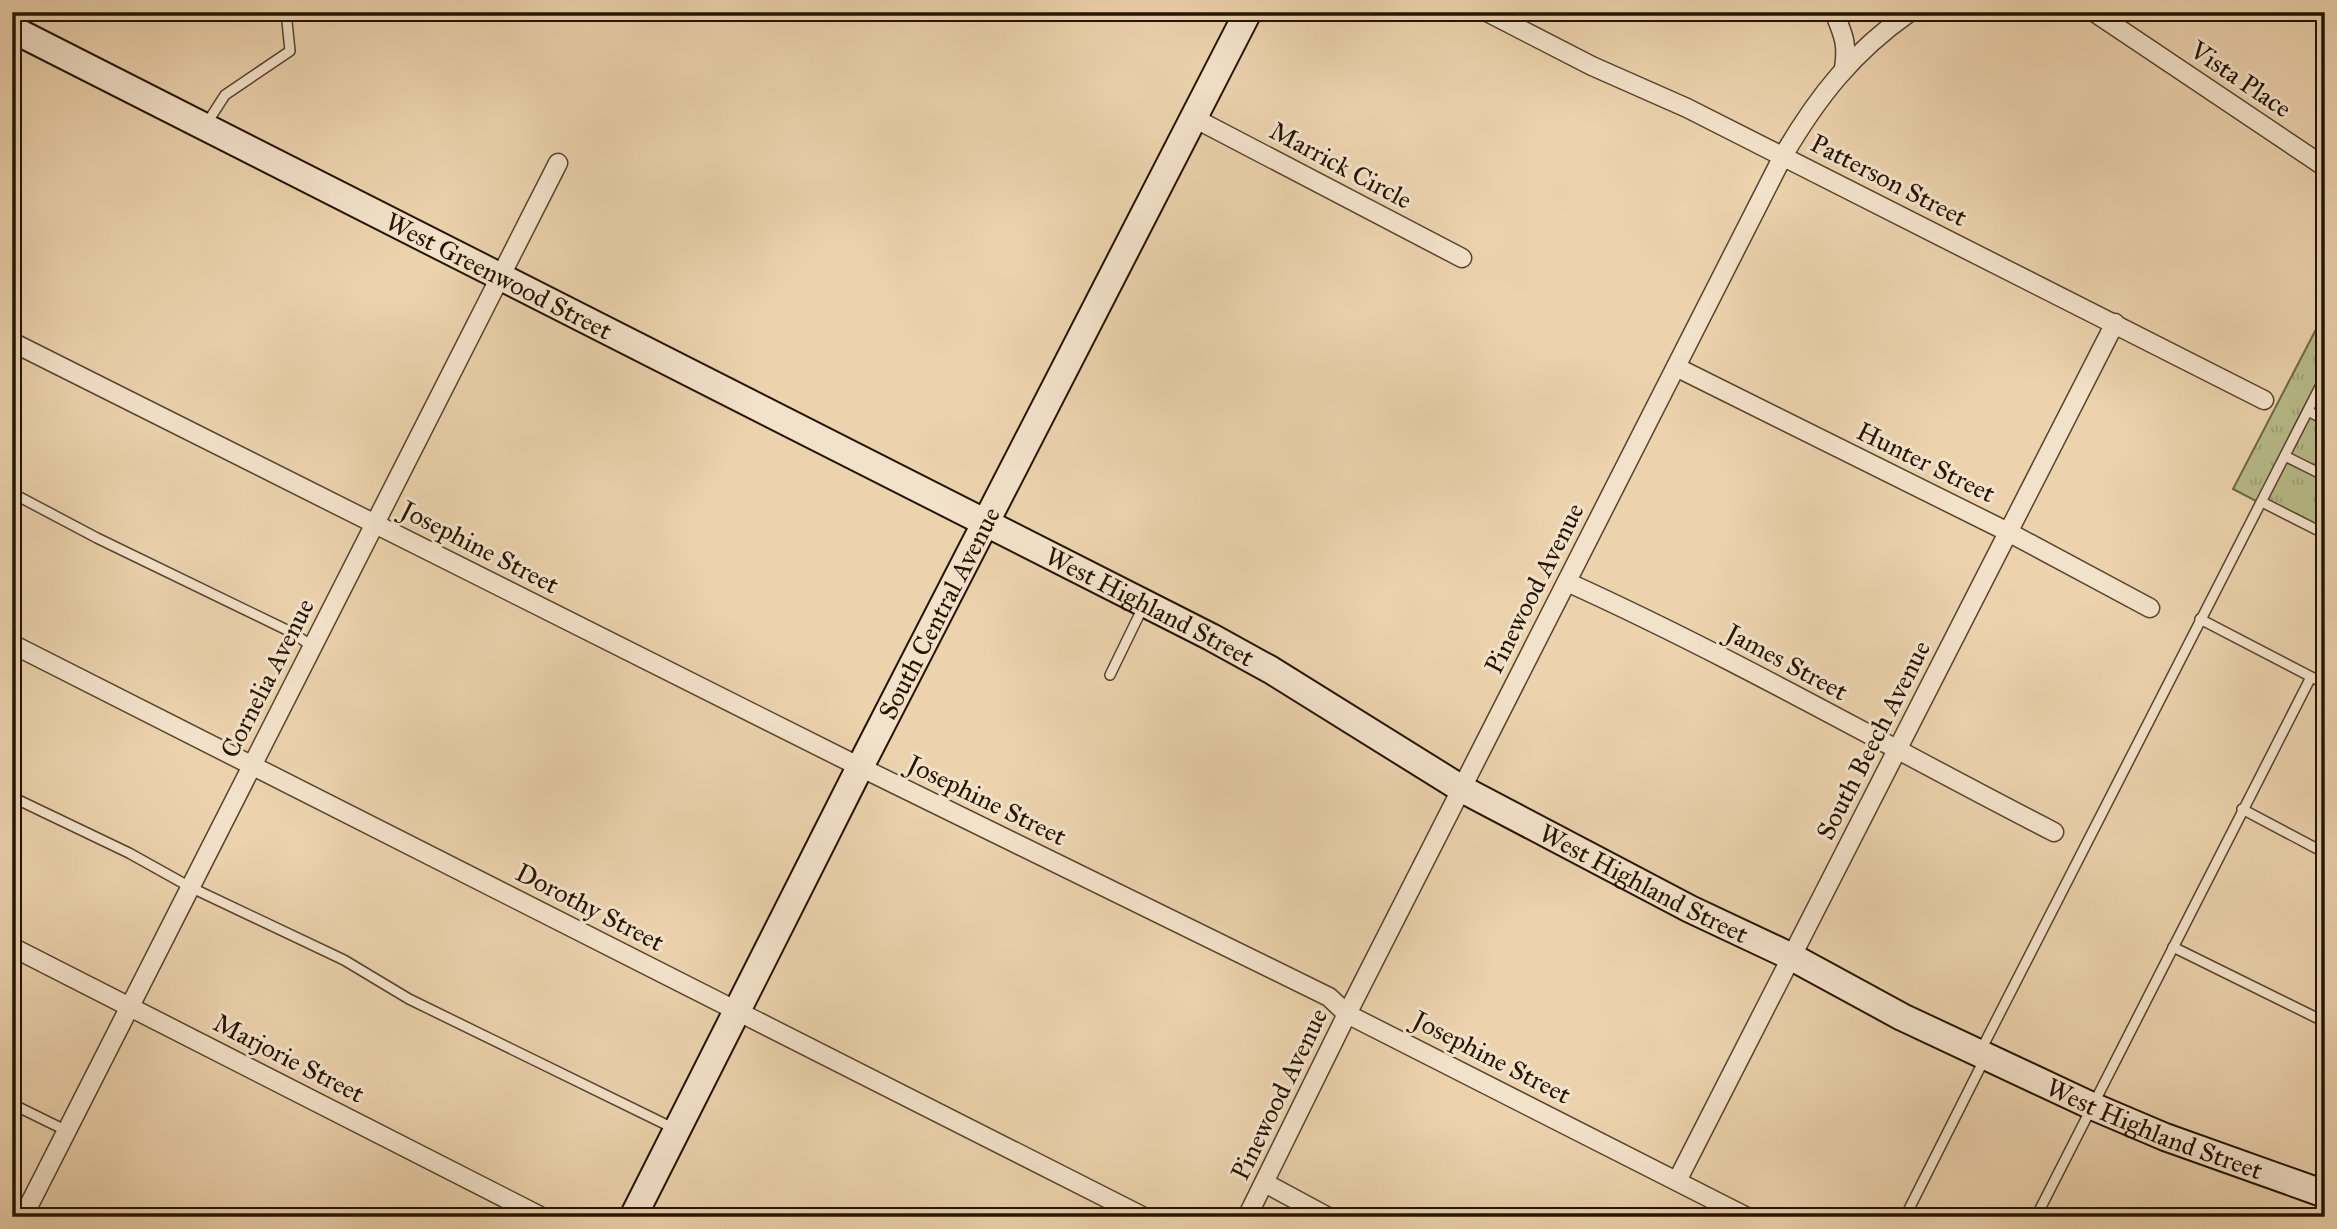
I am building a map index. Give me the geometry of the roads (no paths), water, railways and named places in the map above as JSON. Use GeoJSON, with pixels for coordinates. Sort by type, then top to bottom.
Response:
{"type":"FeatureCollection","features":[{"type":"Feature","properties":{"kind":"street","name":"South Central Avenue"},"geometry":{"type":"LineString","coordinates":[[633,1217],[860,767],[1248,12]]}},
{"type":"Feature","properties":{"kind":"street","name":"Patterson Street"},"geometry":{"type":"LineString","coordinates":[[1487,12],[1592,66],[1687,108],[2264,400]]}},
{"type":"Feature","properties":{"kind":"street"},"geometry":{"type":"LineString","coordinates":[[1834,12],[1845,38],[1847,51],[1844,68]]}},
{"type":"Feature","properties":{"kind":"street","name":"Pinewood Avenue"},"geometry":{"type":"LineString","coordinates":[[1247,1217],[1347,1014],[1783,156],[1803,122],[1844,68],[1864,47],[1910,12]]}},
{"type":"Feature","properties":{"kind":"street","name":"Vista Place"},"geometry":{"type":"LineString","coordinates":[[2094,12],[2325,167]]}},
{"type":"Feature","properties":{"kind":"street","name":"West Greenwood Street"},"geometry":{"type":"LineString","coordinates":[[12,29],[986,523]]}},
{"type":"Feature","properties":{"kind":"street","name":"Marrick Circle"},"geometry":{"type":"LineString","coordinates":[[1194,118],[1462,258]]}},
{"type":"Feature","properties":{"kind":"street","name":"Cornelia Avenue"},"geometry":{"type":"LineString","coordinates":[[23,1217],[558,163]]}},
{"type":"Feature","properties":{"kind":"street","name":"South Beech Avenue"},"geometry":{"type":"LineString","coordinates":[[1677,1181],[2115,323]]}},
{"type":"Feature","properties":{"kind":"street","name":"Josephine Street"},"geometry":{"type":"LineString","coordinates":[[12,342],[860,767],[1329,997],[1347,1014],[1747,1217]]}},
{"type":"Feature","properties":{"kind":"street","name":"Hunter Street"},"geometry":{"type":"LineString","coordinates":[[1676,367],[2010,533],[2150,608]]}},
{"type":"Feature","properties":{"kind":"street","name":"West Highland Street"},"geometry":{"type":"LineString","coordinates":[[986,523],[1271,670],[1462,789],[1690,909],[1790,956],[1892,1012],[2092,1106],[2165,1137],[2325,1194]]}},
{"type":"Feature","properties":{"kind":"street","name":"James Street"},"geometry":{"type":"LineString","coordinates":[[1567,582],[1654,621],[2054,832]]}},
{"type":"Feature","properties":{"kind":"street","name":"Dorothy Street"},"geometry":{"type":"LineString","coordinates":[[12,644],[1144,1217]]}},
{"type":"Feature","properties":{"kind":"street","name":"Marjorie Street"},"geometry":{"type":"LineString","coordinates":[[12,947],[542,1217]]}},
{"type":"Feature","properties":{"kind":"street"},"geometry":{"type":"LineString","coordinates":[[1265,1184],[1328,1217]]}},
{"type":"Feature","properties":{"kind":"lane"},"geometry":{"type":"LineString","coordinates":[[204,128],[225,95],[290,51],[286,12]]}},
{"type":"Feature","properties":{"kind":"lane"},"geometry":{"type":"LineString","coordinates":[[1905,1217],[1982,1055],[2200,619],[2325,377]]}},
{"type":"Feature","properties":{"kind":"lane"},"geometry":{"type":"LineString","coordinates":[[2308,411],[2325,420]]}},
{"type":"Feature","properties":{"kind":"lane"},"geometry":{"type":"LineString","coordinates":[[2285,456],[2325,476]]}},
{"type":"Feature","properties":{"kind":"lane"},"geometry":{"type":"LineString","coordinates":[[12,493],[97,538],[293,632],[313,647]]}},
{"type":"Feature","properties":{"kind":"lane"},"geometry":{"type":"LineString","coordinates":[[2262,502],[2325,534]]}},
{"type":"Feature","properties":{"kind":"lane"},"geometry":{"type":"LineString","coordinates":[[1110,675],[1144,603]]}},
{"type":"Feature","properties":{"kind":"lane"},"geometry":{"type":"LineString","coordinates":[[2200,619],[2325,684]]}},
{"type":"Feature","properties":{"kind":"lane"},"geometry":{"type":"LineString","coordinates":[[2039,1217],[2039,1211],[2311,677]]}},
{"type":"Feature","properties":{"kind":"lane"},"geometry":{"type":"LineString","coordinates":[[12,797],[129,853],[190,887],[344,960],[409,999],[677,1130]]}},
{"type":"Feature","properties":{"kind":"lane"},"geometry":{"type":"LineString","coordinates":[[2242,809],[2325,853]]}},
{"type":"Feature","properties":{"kind":"lane"},"geometry":{"type":"LineString","coordinates":[[2173,947],[2325,1022]]}},
{"type":"Feature","properties":{"kind":"lane"},"geometry":{"type":"LineString","coordinates":[[12,1104],[67,1131]]}}]}
